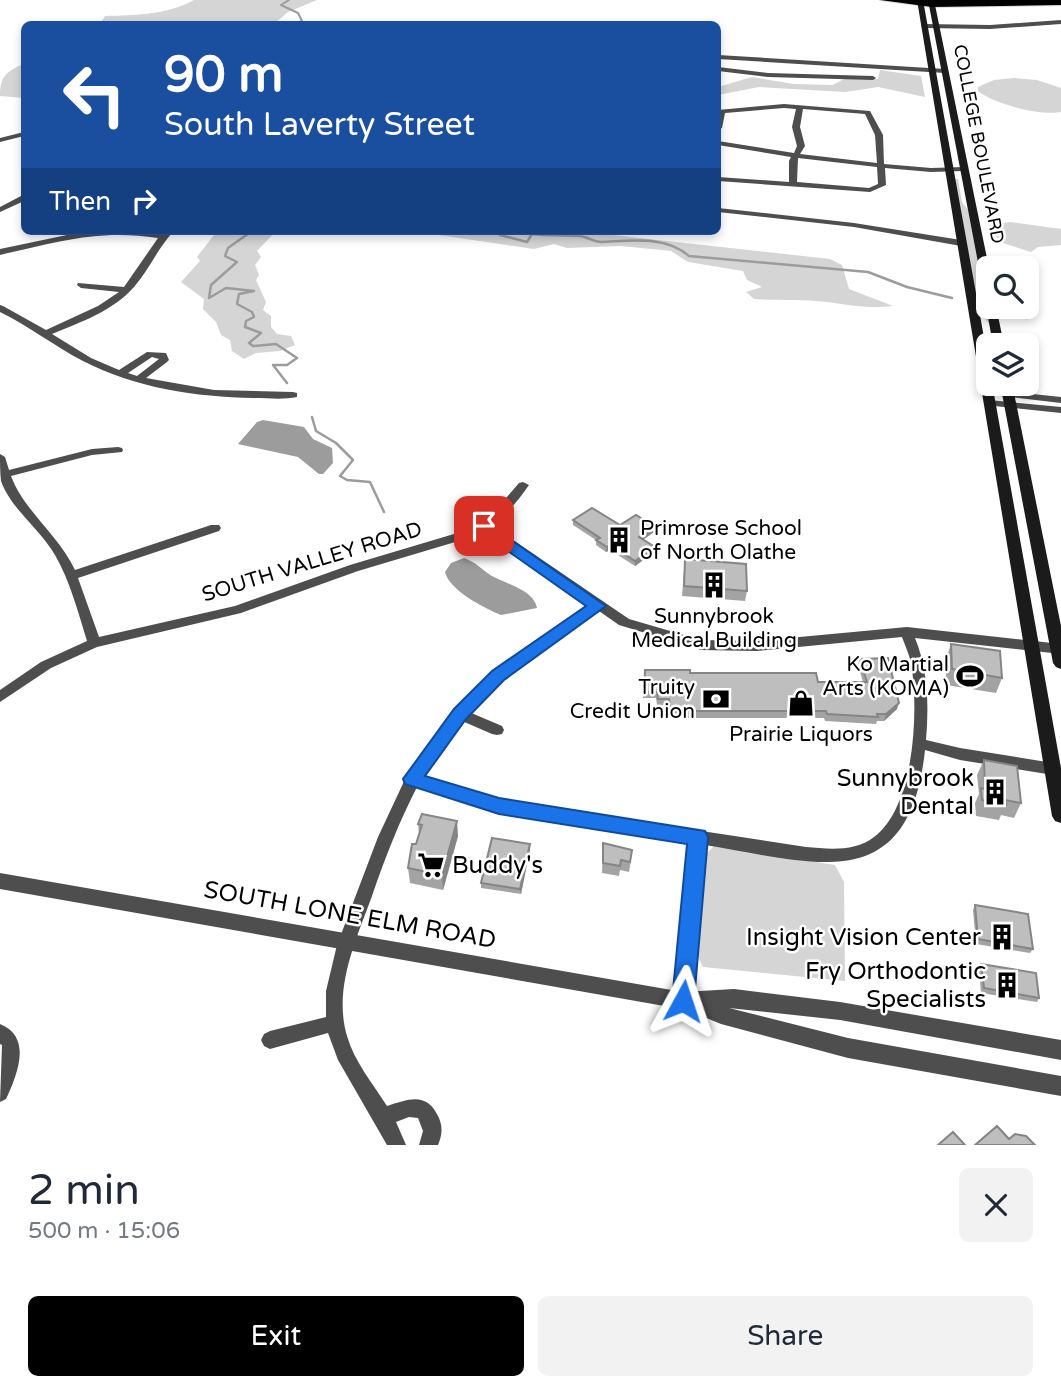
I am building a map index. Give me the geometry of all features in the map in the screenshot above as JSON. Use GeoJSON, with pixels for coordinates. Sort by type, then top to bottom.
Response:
{"type":"FeatureCollection","features":[{"type":"Feature","properties":{"kind":"highway"},"geometry":{"type":"LineString","coordinates":[[884,0],[948,4],[1061,2]]}},
{"type":"Feature","properties":{"kind":"main road","name":"COLLEGE BOULEVARD"},"geometry":{"type":"LineString","coordinates":[[927,3],[924,26],[943,169],[961,243],[1034,646],[1061,816]]}},
{"type":"Feature","properties":{"kind":"main road","name":"COLLEGE BOULEVARD"},"geometry":{"type":"LineString","coordinates":[[927,3],[936,26],[981,256]]}},
{"type":"Feature","properties":{"kind":"main road"},"geometry":{"type":"LineString","coordinates":[[1008,396],[1060,654]]}},
{"type":"Feature","properties":{"kind":"street"},"geometry":{"type":"LineString","coordinates":[[924,26],[990,27],[1061,22]]}},
{"type":"Feature","properties":{"kind":"street"},"geometry":{"type":"LineString","coordinates":[[721,57],[945,71]]}},
{"type":"Feature","properties":{"kind":"street"},"geometry":{"type":"LineString","coordinates":[[827,64],[827,76]]}},
{"type":"Feature","properties":{"kind":"street"},"geometry":{"type":"LineString","coordinates":[[721,69],[873,78]]}},
{"type":"Feature","properties":{"kind":"street"},"geometry":{"type":"LineString","coordinates":[[793,185],[793,161],[801,146],[796,127],[800,107]]}},
{"type":"Feature","properties":{"kind":"street"},"geometry":{"type":"LineString","coordinates":[[721,112],[800,107],[870,113],[879,135],[882,185],[876,189],[721,179]]}},
{"type":"Feature","properties":{"kind":"street"},"geometry":{"type":"LineString","coordinates":[[0,140],[21,135]]}},
{"type":"Feature","properties":{"kind":"street"},"geometry":{"type":"LineString","coordinates":[[721,144],[796,156],[880,165],[964,169]]}},
{"type":"Feature","properties":{"kind":"street"},"geometry":{"type":"LineString","coordinates":[[0,210],[21,200]]}},
{"type":"Feature","properties":{"kind":"street"},"geometry":{"type":"LineString","coordinates":[[721,209],[854,225],[961,243]]}},
{"type":"Feature","properties":{"kind":"street"},"geometry":{"type":"LineString","coordinates":[[0,252],[82,235]]}},
{"type":"Feature","properties":{"kind":"street"},"geometry":{"type":"LineString","coordinates":[[45,334],[94,311],[126,290],[148,254],[166,235]]}},
{"type":"Feature","properties":{"kind":"street"},"geometry":{"type":"LineString","coordinates":[[82,285],[126,290]]}},
{"type":"Feature","properties":{"kind":"street"},"geometry":{"type":"LineString","coordinates":[[0,308],[89,361],[139,379],[203,392],[293,395]]}},
{"type":"Feature","properties":{"kind":"street"},"geometry":{"type":"LineString","coordinates":[[121,373],[150,354],[163,355],[164,360],[139,379]]}},
{"type":"Feature","properties":{"kind":"street"},"geometry":{"type":"LineString","coordinates":[[988,398],[998,396]]}},
{"type":"Feature","properties":{"kind":"street"},"geometry":{"type":"LineString","coordinates":[[1015,396],[1061,410]]}},
{"type":"Feature","properties":{"kind":"street"},"geometry":{"type":"LineString","coordinates":[[1026,396],[1061,400]]}},
{"type":"Feature","properties":{"kind":"street"},"geometry":{"type":"LineString","coordinates":[[3,475],[92,452],[118,450]]}},
{"type":"Feature","properties":{"kind":"street"},"geometry":{"type":"LineString","coordinates":[[0,457],[3,475],[22,508],[54,543],[71,576],[94,643]]}},
{"type":"Feature","properties":{"kind":"street","name":"SOUTH VALLEY ROAD"},"geometry":{"type":"LineString","coordinates":[[0,696],[46,665],[94,643],[264,601],[354,568],[430,546],[484,526],[506,508],[523,485]]}},
{"type":"Feature","properties":{"kind":"street"},"geometry":{"type":"LineString","coordinates":[[484,526],[598,606],[646,631],[701,645],[757,646],[907,632],[1034,646],[1060,654]]}},
{"type":"Feature","properties":{"kind":"street"},"geometry":{"type":"LineString","coordinates":[[71,576],[215,528]]}},
{"type":"Feature","properties":{"kind":"street"},"geometry":{"type":"LineString","coordinates":[[397,1145],[385,1116],[341,1047],[335,1023],[334,985],[346,943],[391,819],[412,779],[460,714],[498,676],[598,606]]}},
{"type":"Feature","properties":{"kind":"street"},"geometry":{"type":"LineString","coordinates":[[412,779],[499,806],[698,837],[831,856],[869,847],[888,834],[899,818],[911,783],[918,743],[919,668],[907,632]]}},
{"type":"Feature","properties":{"kind":"street"},"geometry":{"type":"LineString","coordinates":[[460,714],[497,730]]}},
{"type":"Feature","properties":{"kind":"street"},"geometry":{"type":"LineString","coordinates":[[918,743],[960,754],[1053,769]]}},
{"type":"Feature","properties":{"kind":"street"},"geometry":{"type":"LineString","coordinates":[[687,1001],[698,837]]}},
{"type":"Feature","properties":{"kind":"street","name":"SOUTH LONE ELM ROAD"},"geometry":{"type":"LineString","coordinates":[[0,881],[687,1001],[734,998],[840,1011],[1061,1050]]}},
{"type":"Feature","properties":{"kind":"street","name":"SOUTH LONE ELM ROAD"},"geometry":{"type":"LineString","coordinates":[[687,1001],[721,1016],[848,1048],[1061,1086]]}},
{"type":"Feature","properties":{"kind":"street"},"geometry":{"type":"LineString","coordinates":[[270,1040],[335,1023]]}},
{"type":"Feature","properties":{"kind":"street"},"geometry":{"type":"LineString","coordinates":[[0,1032],[12,1042],[9,1064],[0,1093]]}},
{"type":"Feature","properties":{"kind":"street"},"geometry":{"type":"LineString","coordinates":[[385,1116],[409,1108],[422,1109],[433,1129],[428,1145]]}},
{"type":"Feature","properties":{"kind":"shaded area"},"geometry":{"type":"Polygon","coordinates":[[[194,0],[317,0],[288,12],[278,21],[102,21],[105,16],[162,11],[194,0]]]}},
{"type":"Feature","properties":{"kind":"shaded area"},"geometry":{"type":"Polygon","coordinates":[[[21,65],[21,98],[0,96],[1,84],[13,69],[21,65]]]}},
{"type":"Feature","properties":{"kind":"shaded area"},"geometry":{"type":"Polygon","coordinates":[[[880,70],[921,76],[925,97],[878,87],[845,92],[759,87],[721,94],[721,86],[752,77],[794,84],[833,85],[844,79],[878,79],[880,70]]]}},
{"type":"Feature","properties":{"kind":"shaded area"},"geometry":{"type":"Polygon","coordinates":[[[994,80],[1037,80],[1061,88],[1061,112],[1018,108],[978,91],[978,87],[994,80]]]}},
{"type":"Feature","properties":{"kind":"shaded area"},"geometry":{"type":"Polygon","coordinates":[[[955,179],[958,179],[962,202],[968,210],[977,256],[976,296],[955,179]]]}},
{"type":"Feature","properties":{"kind":"shaded area"},"geometry":{"type":"Polygon","coordinates":[[[1010,222],[1061,229],[1061,245],[1038,247],[1031,252],[1000,242],[989,225],[1010,222]]]}},
{"type":"Feature","properties":{"kind":"shaded area"},"geometry":{"type":"Polygon","coordinates":[[[214,235],[272,235],[257,251],[261,257],[255,265],[259,275],[256,280],[266,302],[263,310],[271,316],[271,327],[277,334],[291,336],[295,345],[280,351],[256,353],[244,359],[232,351],[230,340],[221,335],[216,322],[203,309],[204,299],[181,282],[200,261],[197,257],[214,235]]]}},
{"type":"Feature","properties":{"kind":"shaded area"},"geometry":{"type":"Polygon","coordinates":[[[439,235],[613,235],[830,259],[842,265],[849,289],[893,306],[868,307],[818,301],[754,299],[746,292],[762,287],[747,280],[743,271],[688,262],[671,251],[621,246],[567,248],[554,244],[534,249],[439,235]]]}},
{"type":"Feature","properties":{"kind":"shaded area"},"geometry":{"type":"Polygon","coordinates":[[[263,420],[304,427],[313,439],[332,448],[333,463],[323,474],[319,474],[298,457],[238,444],[257,422],[263,420]]]}},
{"type":"Feature","properties":{"kind":"shaded area"},"geometry":{"type":"Polygon","coordinates":[[[464,558],[525,592],[537,608],[501,615],[468,598],[453,585],[445,572],[451,563],[464,558]]]}},
{"type":"Feature","properties":{"kind":"shaded area"},"geometry":{"type":"Polygon","coordinates":[[[714,846],[835,865],[844,882],[845,981],[703,967],[696,953],[706,854],[714,846]]]}},
{"type":"Feature","properties":{"kind":"building","name":"Primrose School of North Olathe"},"geometry":{"type":"Polygon","coordinates":[[[592,508],[620,525],[636,515],[655,527],[639,537],[655,547],[635,561],[610,545],[607,547],[596,540],[600,538],[573,520],[592,508]]]}},
{"type":"Feature","properties":{"kind":"building","name":"Sunnybrook Medical Building"},"geometry":{"type":"Polygon","coordinates":[[[685,559],[746,564],[747,591],[684,586],[685,559]]]}},
{"type":"Feature","properties":{"kind":"building"},"geometry":{"type":"Polygon","coordinates":[[[951,644],[1000,651],[1002,678],[952,669],[951,644]]]}},
{"type":"Feature","properties":{"kind":"building"},"geometry":{"type":"Polygon","coordinates":[[[888,658],[899,703],[886,714],[877,714],[878,717],[827,714],[826,711],[671,711],[669,699],[658,699],[657,692],[644,692],[645,670],[690,670],[690,673],[816,673],[818,682],[867,682],[860,659],[888,658]]]}},
{"type":"Feature","properties":{"kind":"building"},"geometry":{"type":"Polygon","coordinates":[[[984,760],[1017,766],[1021,803],[1005,800],[1006,805],[982,800],[981,788],[985,789],[984,760]]]}},
{"type":"Feature","properties":{"kind":"building"},"geometry":{"type":"Polygon","coordinates":[[[422,814],[457,821],[442,875],[408,868],[412,844],[416,844],[422,825],[418,824],[422,814]]]}},
{"type":"Feature","properties":{"kind":"building"},"geometry":{"type":"Polygon","coordinates":[[[492,838],[530,844],[520,889],[481,883],[492,838]]]}},
{"type":"Feature","properties":{"kind":"building"},"geometry":{"type":"Polygon","coordinates":[[[603,843],[632,850],[630,862],[621,860],[620,866],[603,863],[603,843]]]}},
{"type":"Feature","properties":{"kind":"building"},"geometry":{"type":"Polygon","coordinates":[[[975,905],[1028,914],[1033,949],[978,939],[975,905]]]}},
{"type":"Feature","properties":{"kind":"building","name":"Fry Orthodontic Specialists"},"geometry":{"type":"Polygon","coordinates":[[[981,964],[1036,973],[1039,998],[984,988],[981,964]]]}},
{"type":"Feature","properties":{"kind":"building"},"geometry":{"type":"Polygon","coordinates":[[[997,1126],[1009,1139],[1015,1134],[1026,1136],[1035,1145],[975,1145],[997,1126]]]}},
{"type":"Feature","properties":{"kind":"building"},"geometry":{"type":"Polygon","coordinates":[[[953,1132],[965,1145],[938,1145],[953,1132]]]}},
{"type":"Feature","properties":{"kind":"waterway"},"geometry":{"type":"LineString","coordinates":[[289,0],[281,5],[298,13],[302,21]]}},
{"type":"Feature","properties":{"kind":"waterway"},"geometry":{"type":"LineString","coordinates":[[246,235],[228,248],[225,256],[237,262],[211,285],[209,298],[226,288],[254,291],[239,294],[237,304],[252,312],[254,317],[246,321],[245,327],[261,333],[249,343],[253,346],[276,344],[297,358],[287,365],[273,365],[287,383]]}},
{"type":"Feature","properties":{"kind":"waterway"},"geometry":{"type":"LineString","coordinates":[[500,235],[527,242],[531,235]]}},
{"type":"Feature","properties":{"kind":"waterway"},"geometry":{"type":"LineString","coordinates":[[556,235],[580,236],[601,242],[659,242],[680,249],[689,256],[868,272],[907,287],[952,298]]}},
{"type":"Feature","properties":{"kind":"waterway"},"geometry":{"type":"LineString","coordinates":[[312,417],[316,431],[336,443],[353,460],[340,476],[347,480],[370,482],[384,512]]}},
{"type":"Feature","properties":{"kind":"place","name":"Primrose School of North Olathe"},"geometry":{"type":"Point","coordinates":[619,540]}},
{"type":"Feature","properties":{"kind":"place","name":"Sunnybrook Medical Building"},"geometry":{"type":"Point","coordinates":[714,585]}},
{"type":"Feature","properties":{"kind":"place","name":"Ko Martial Arts (KOMA)"},"geometry":{"type":"Point","coordinates":[970,676]}},
{"type":"Feature","properties":{"kind":"place","name":"Truity Credit Union"},"geometry":{"type":"Point","coordinates":[716,699]}},
{"type":"Feature","properties":{"kind":"place","name":"Prairie Liquors"},"geometry":{"type":"Point","coordinates":[801,703]}},
{"type":"Feature","properties":{"kind":"place","name":"Sunnybrook Dental"},"geometry":{"type":"Point","coordinates":[995,792]}},
{"type":"Feature","properties":{"kind":"place","name":"Buddy's"},"geometry":{"type":"Point","coordinates":[431,865]}},
{"type":"Feature","properties":{"kind":"place","name":"Insight Vision Center"},"geometry":{"type":"Point","coordinates":[1002,937]}},
{"type":"Feature","properties":{"kind":"place","name":"Fry Orthodontic Specialists"},"geometry":{"type":"Point","coordinates":[1007,985]}},
{"type":"Feature","properties":{"kind":"route"},"geometry":{"type":"LineString","coordinates":[[484,526],[598,606],[498,676],[460,714],[412,779],[499,806],[698,837],[683,1001]]}}]}
